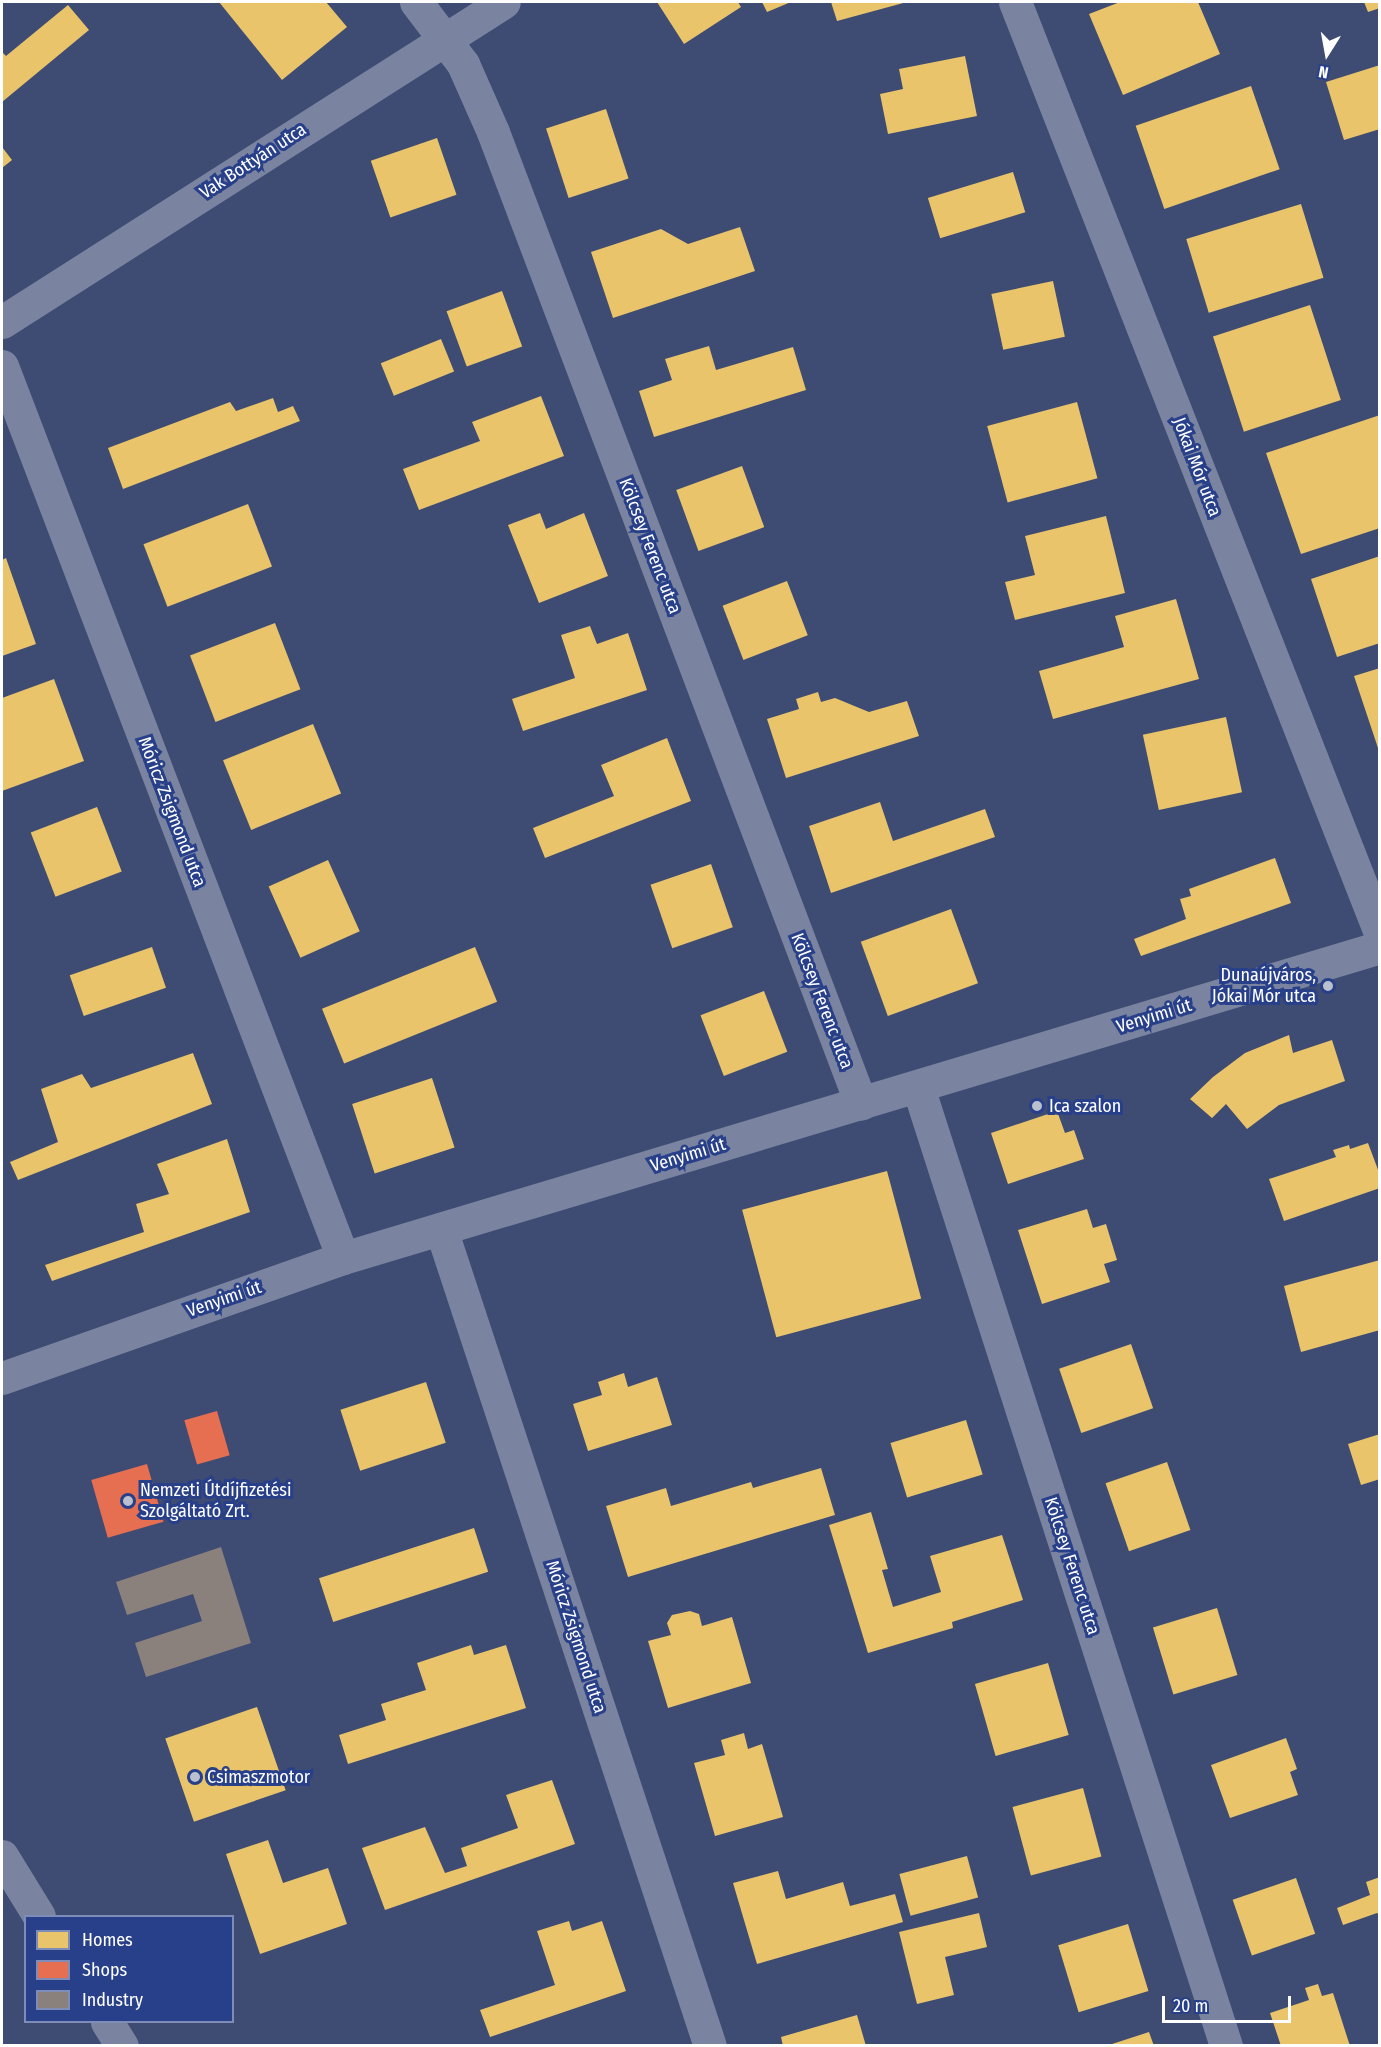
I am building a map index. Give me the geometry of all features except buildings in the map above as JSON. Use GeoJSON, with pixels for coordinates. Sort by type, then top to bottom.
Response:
{"type":"FeatureCollection","features":[{"type":"Feature","properties":{"kind":"street","name":"Kölcsey Ferenc utca"},"geometry":{"type":"LineString","coordinates":[[416,2],[463,64],[493,132],[861,1104]]}},
{"type":"Feature","properties":{"kind":"street","name":"Vak Bottyán utca"},"geometry":{"type":"LineString","coordinates":[[2,322],[504,2]]}},
{"type":"Feature","properties":{"kind":"street","name":"Jókai Mór utca"},"geometry":{"type":"LineString","coordinates":[[1015,2],[1380,933]]}},
{"type":"Feature","properties":{"kind":"street","name":"Móricz Zsigmond utca"},"geometry":{"type":"LineString","coordinates":[[2,366],[343,1258]]}},
{"type":"Feature","properties":{"kind":"street","name":"Venyimi út"},"geometry":{"type":"LineString","coordinates":[[2,1378],[343,1258],[1380,947]]}},
{"type":"Feature","properties":{"kind":"street","name":"Kölcsey Ferenc utca"},"geometry":{"type":"LineString","coordinates":[[918,1087],[1226,2046]]}},
{"type":"Feature","properties":{"kind":"street","name":"Móricz Zsigmond utca"},"geometry":{"type":"LineString","coordinates":[[441,1229],[710,2046]]}},
{"type":"Feature","properties":{"kind":"street"},"geometry":{"type":"LineString","coordinates":[[2,1856],[38,1915]]}},
{"type":"Feature","properties":{"kind":"street"},"geometry":{"type":"LineString","coordinates":[[108,2023],[122,2046]]}},
{"type":"Feature","properties":{"kind":"place","name":"Dunaújváros, Jókai Mór utca"},"geometry":{"type":"Point","coordinates":[1328,986]}},
{"type":"Feature","properties":{"kind":"place","name":"Ica szalon"},"geometry":{"type":"Point","coordinates":[1037,1106]}},
{"type":"Feature","properties":{"kind":"place","name":"Nemzeti Útdíjfizetési Szolgáltató Zrt."},"geometry":{"type":"Point","coordinates":[128,1501]}},
{"type":"Feature","properties":{"kind":"place","name":"Csimaszmotor"},"geometry":{"type":"Point","coordinates":[195,1777]}}]}
